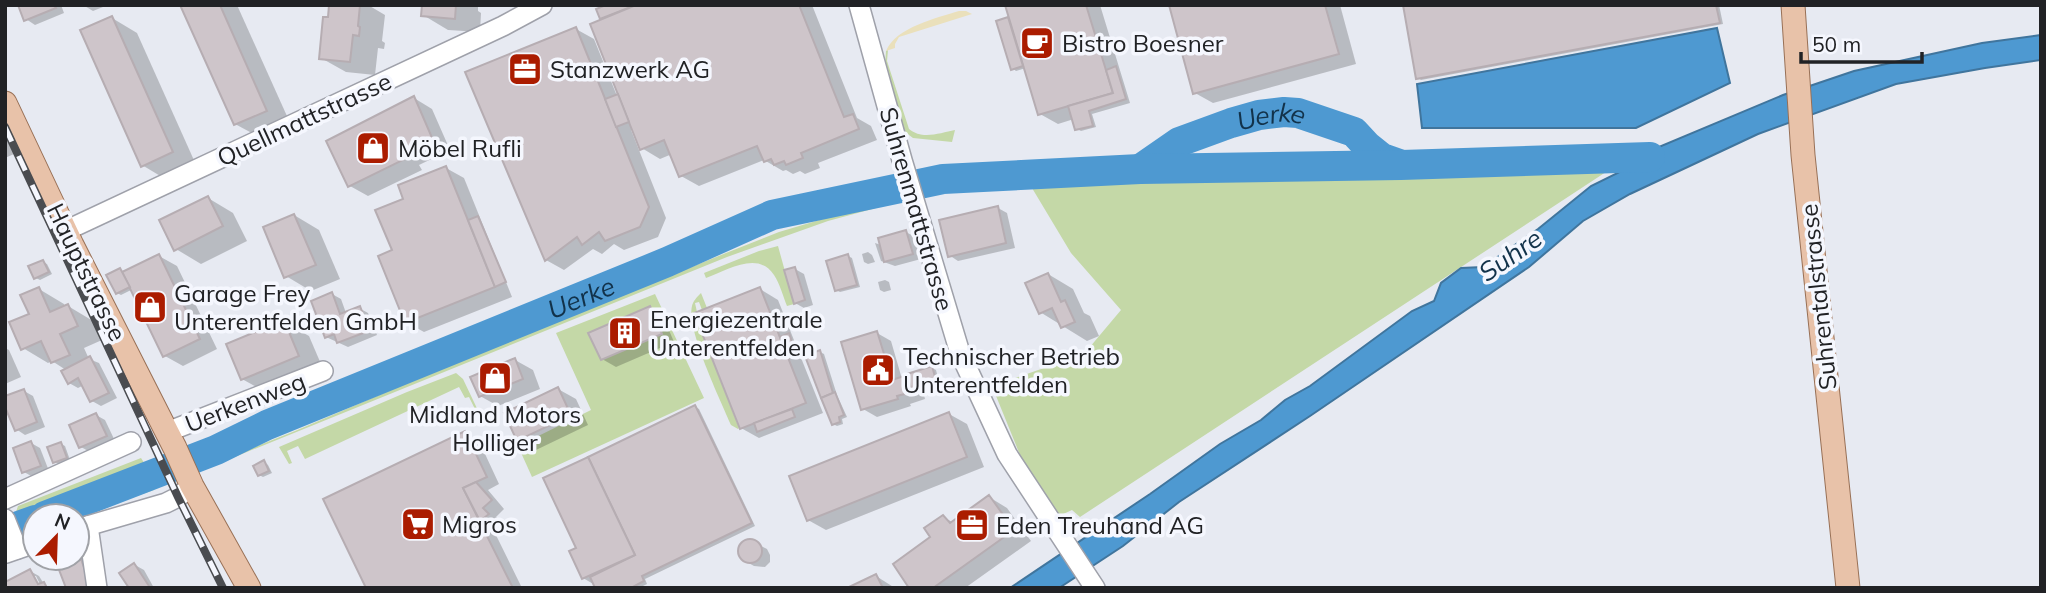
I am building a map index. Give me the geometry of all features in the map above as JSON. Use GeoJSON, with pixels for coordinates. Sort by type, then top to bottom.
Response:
{"type":"FeatureCollection","features":[{"type":"Feature","properties":{"kind":"main road","name":"Suhrentalstrasse"},"geometry":{"type":"LineString","coordinates":[[1793,5],[1803,155],[1848,588]]}},
{"type":"Feature","properties":{"kind":"main road","name":"Hauptstrasse"},"geometry":{"type":"LineString","coordinates":[[5,103],[189,481],[249,588]]}},
{"type":"Feature","properties":{"kind":"street","name":"Quellmattstrasse"},"geometry":{"type":"LineString","coordinates":[[65,231],[503,26],[542,5]]}},
{"type":"Feature","properties":{"kind":"street","name":"Suhrenmattstrasse"},"geometry":{"type":"LineString","coordinates":[[859,5],[960,353],[1007,454],[1093,585]]}},
{"type":"Feature","properties":{"kind":"street","name":"Uerkenweg"},"geometry":{"type":"LineString","coordinates":[[169,436],[323,372]]}},
{"type":"Feature","properties":{"kind":"street"},"geometry":{"type":"LineString","coordinates":[[5,499],[131,442]]}},
{"type":"Feature","properties":{"kind":"street"},"geometry":{"type":"LineString","coordinates":[[91,524],[166,503],[178,497],[189,481]]}},
{"type":"Feature","properties":{"kind":"street"},"geometry":{"type":"LineString","coordinates":[[5,519],[18,547]]}},
{"type":"Feature","properties":{"kind":"street"},"geometry":{"type":"LineString","coordinates":[[91,564],[97,588]]}},
{"type":"Feature","properties":{"kind":"green space"},"geometry":{"type":"Polygon","coordinates":[[[888,50],[887,61],[909,129],[925,135],[955,130],[952,142],[913,138],[905,132],[885,65],[888,50]]]}},
{"type":"Feature","properties":{"kind":"green space"},"geometry":{"type":"Polygon","coordinates":[[[1609,170],[1080,517],[1072,510],[1059,516],[1020,455],[992,386],[1084,354],[1121,310],[1071,253],[1029,183],[1609,170]]]}},
{"type":"Feature","properties":{"kind":"green space"},"geometry":{"type":"Polygon","coordinates":[[[880,202],[876,208],[828,221],[727,257],[215,465],[214,463],[779,232],[880,202]]]}},
{"type":"Feature","properties":{"kind":"green space"},"geometry":{"type":"Polygon","coordinates":[[[778,246],[794,304],[787,306],[774,275],[759,264],[742,264],[706,278],[704,273],[778,246]]]}},
{"type":"Feature","properties":{"kind":"green space"},"geometry":{"type":"Polygon","coordinates":[[[701,293],[707,308],[702,310],[699,302],[695,303],[697,312],[694,313],[738,429],[731,425],[694,331],[692,306],[701,293]]]}},
{"type":"Feature","properties":{"kind":"green space"},"geometry":{"type":"Polygon","coordinates":[[[655,294],[704,398],[532,477],[518,446],[591,410],[556,333],[655,294]]]}},
{"type":"Feature","properties":{"kind":"green space"},"geometry":{"type":"Polygon","coordinates":[[[456,373],[463,379],[483,421],[478,424],[471,411],[475,409],[469,397],[465,398],[459,387],[305,459],[298,446],[287,451],[292,463],[289,464],[279,447],[407,392],[456,373]]]}},
{"type":"Feature","properties":{"kind":"green space"},"geometry":{"type":"Polygon","coordinates":[[[141,458],[157,483],[154,490],[91,512],[91,502],[28,502],[141,458]]]}},
{"type":"Feature","properties":{"kind":"green space"},"geometry":{"type":"Polygon","coordinates":[[[21,505],[21,522],[16,512],[21,505]]]}},
{"type":"Feature","properties":{"kind":"sand"},"geometry":{"type":"Polygon","coordinates":[[[959,11],[972,14],[899,37],[895,48],[886,51],[891,43],[908,30],[959,11]]]}},
{"type":"Feature","properties":{"kind":"water"},"geometry":{"type":"Polygon","coordinates":[[[1717,28],[1730,83],[1636,128],[1422,128],[1417,84],[1717,28]]]}},
{"type":"Feature","properties":{"kind":"water","name":"Suhre"},"geometry":{"type":"Polygon","coordinates":[[[2041,35],[2041,60],[1896,84],[1758,134],[1630,194],[1583,221],[1529,267],[1179,502],[1123,546],[1059,588],[1010,588],[1220,444],[1261,420],[1285,400],[1310,386],[1412,311],[1434,301],[1441,283],[1461,268],[1483,267],[1538,229],[1591,186],[1650,157],[1654,149],[1783,95],[1854,71],[1982,43],[2041,35]]]}},
{"type":"Feature","properties":{"kind":"building"},"geometry":{"type":"Polygon","coordinates":[[[18,5],[54,5],[56,8],[24,21],[18,5]]]}},
{"type":"Feature","properties":{"kind":"building"},"geometry":{"type":"Polygon","coordinates":[[[180,5],[220,5],[267,111],[234,125],[180,5]]]}},
{"type":"Feature","properties":{"kind":"building"},"geometry":{"type":"Polygon","coordinates":[[[329,5],[360,5],[359,36],[353,35],[350,62],[319,59],[323,17],[328,17],[329,5]]]}},
{"type":"Feature","properties":{"kind":"building"},"geometry":{"type":"Polygon","coordinates":[[[422,5],[456,5],[455,19],[421,16],[422,5]]]}},
{"type":"Feature","properties":{"kind":"building"},"geometry":{"type":"Polygon","coordinates":[[[606,5],[636,5],[600,19],[596,9],[606,5]]]}},
{"type":"Feature","properties":{"kind":"building"},"geometry":{"type":"Polygon","coordinates":[[[636,5],[799,5],[844,117],[853,114],[859,129],[801,153],[803,158],[786,165],[784,161],[774,165],[771,159],[764,162],[757,146],[679,177],[664,140],[640,150],[590,24],[636,5]]]}},
{"type":"Feature","properties":{"kind":"building"},"geometry":{"type":"Polygon","coordinates":[[[1005,5],[1086,5],[1113,93],[1038,115],[1005,5]]]}},
{"type":"Feature","properties":{"kind":"building"},"geometry":{"type":"Polygon","coordinates":[[[1169,5],[1325,5],[1339,54],[1193,94],[1169,5]]]}},
{"type":"Feature","properties":{"kind":"building"},"geometry":{"type":"Polygon","coordinates":[[[1403,5],[1716,5],[1720,23],[1416,79],[1403,5]]]}},
{"type":"Feature","properties":{"kind":"building"},"geometry":{"type":"Polygon","coordinates":[[[112,16],[173,152],[141,167],[80,30],[112,16]]]}},
{"type":"Feature","properties":{"kind":"building"},"geometry":{"type":"Polygon","coordinates":[[[1008,17],[1023,66],[1011,70],[996,21],[1008,17]]]}},
{"type":"Feature","properties":{"kind":"building"},"geometry":{"type":"Polygon","coordinates":[[[576,27],[649,207],[640,227],[605,241],[599,232],[582,245],[577,237],[545,261],[465,72],[576,27]]]}},
{"type":"Feature","properties":{"kind":"building"},"geometry":{"type":"Polygon","coordinates":[[[1116,66],[1126,99],[1089,111],[1093,126],[1075,130],[1068,106],[1113,93],[1106,70],[1116,66]]]}},
{"type":"Feature","properties":{"kind":"building"},"geometry":{"type":"Polygon","coordinates":[[[618,94],[629,122],[616,127],[605,99],[618,94]]]}},
{"type":"Feature","properties":{"kind":"building","name":"Möbel Rufli"},"geometry":{"type":"Polygon","coordinates":[[[414,96],[433,140],[402,155],[405,159],[348,187],[326,141],[414,96]]]}},
{"type":"Feature","properties":{"kind":"building"},"geometry":{"type":"Polygon","coordinates":[[[446,166],[495,287],[405,323],[378,256],[392,250],[375,210],[403,199],[398,185],[446,166]]]}},
{"type":"Feature","properties":{"kind":"building"},"geometry":{"type":"Polygon","coordinates":[[[208,196],[223,226],[174,251],[159,220],[208,196]]]}},
{"type":"Feature","properties":{"kind":"building"},"geometry":{"type":"Polygon","coordinates":[[[998,206],[1006,243],[948,257],[939,220],[998,206]]]}},
{"type":"Feature","properties":{"kind":"building"},"geometry":{"type":"Polygon","coordinates":[[[294,214],[316,265],[284,278],[263,227],[294,214]]]}},
{"type":"Feature","properties":{"kind":"building"},"geometry":{"type":"Polygon","coordinates":[[[478,216],[506,282],[495,287],[468,220],[478,216]]]}},
{"type":"Feature","properties":{"kind":"building"},"geometry":{"type":"Polygon","coordinates":[[[906,230],[913,254],[884,262],[878,238],[906,230]]]}},
{"type":"Feature","properties":{"kind":"building"},"geometry":{"type":"Polygon","coordinates":[[[159,254],[200,339],[163,357],[122,272],[159,254]]]}},
{"type":"Feature","properties":{"kind":"building"},"geometry":{"type":"Polygon","coordinates":[[[848,254],[857,285],[835,291],[826,261],[848,254]]]}},
{"type":"Feature","properties":{"kind":"building"},"geometry":{"type":"Polygon","coordinates":[[[43,260],[49,272],[34,279],[28,266],[43,260]]]}},
{"type":"Feature","properties":{"kind":"building"},"geometry":{"type":"Polygon","coordinates":[[[795,267],[805,300],[794,304],[784,270],[795,267]]]}},
{"type":"Feature","properties":{"kind":"building"},"geometry":{"type":"Polygon","coordinates":[[[120,268],[130,287],[116,294],[106,275],[120,268]]]}},
{"type":"Feature","properties":{"kind":"building"},"geometry":{"type":"Polygon","coordinates":[[[1048,273],[1061,302],[1065,300],[1075,322],[1061,328],[1052,308],[1039,314],[1025,283],[1048,273]]]}},
{"type":"Feature","properties":{"kind":"building"},"geometry":{"type":"Polygon","coordinates":[[[39,287],[50,312],[68,304],[78,326],[60,334],[70,355],[51,363],[41,341],[21,350],[9,322],[29,314],[20,295],[39,287]]]}},
{"type":"Feature","properties":{"kind":"building"},"geometry":{"type":"Polygon","coordinates":[[[760,287],[806,403],[740,429],[694,313],[760,287]]]}},
{"type":"Feature","properties":{"kind":"building"},"geometry":{"type":"Polygon","coordinates":[[[332,292],[340,314],[360,306],[369,331],[337,343],[334,334],[325,338],[311,301],[332,292]]]}},
{"type":"Feature","properties":{"kind":"building","name":"Energiezentrale Unterentfelden"},"geometry":{"type":"Polygon","coordinates":[[[650,306],[662,334],[601,360],[588,333],[650,306]]]}},
{"type":"Feature","properties":{"kind":"building"},"geometry":{"type":"Polygon","coordinates":[[[284,320],[299,356],[241,380],[226,344],[284,320]]]}},
{"type":"Feature","properties":{"kind":"building"},"geometry":{"type":"Polygon","coordinates":[[[877,331],[892,380],[907,375],[912,392],[861,410],[841,342],[877,331]]]}},
{"type":"Feature","properties":{"kind":"building"},"geometry":{"type":"Polygon","coordinates":[[[789,333],[795,351],[787,354],[780,337],[789,333]]]}},
{"type":"Feature","properties":{"kind":"building"},"geometry":{"type":"Polygon","coordinates":[[[820,350],[833,393],[821,398],[805,356],[820,350]]]}},
{"type":"Feature","properties":{"kind":"building"},"geometry":{"type":"Polygon","coordinates":[[[90,356],[109,393],[90,402],[78,378],[68,384],[61,371],[90,356]]]}},
{"type":"Feature","properties":{"kind":"building"},"geometry":{"type":"Polygon","coordinates":[[[515,358],[523,379],[479,397],[470,377],[515,358]]]}},
{"type":"Feature","properties":{"kind":"building"},"geometry":{"type":"Polygon","coordinates":[[[932,366],[937,384],[912,392],[907,374],[932,366]]]}},
{"type":"Feature","properties":{"kind":"building"},"geometry":{"type":"Polygon","coordinates":[[[558,387],[571,415],[517,441],[504,413],[558,387]]]}},
{"type":"Feature","properties":{"kind":"building"},"geometry":{"type":"Polygon","coordinates":[[[24,389],[37,422],[15,431],[5,407],[5,396],[24,389]]]}},
{"type":"Feature","properties":{"kind":"building"},"geometry":{"type":"Polygon","coordinates":[[[835,392],[844,415],[839,417],[840,422],[832,425],[821,398],[835,392]]]}},
{"type":"Feature","properties":{"kind":"building"},"geometry":{"type":"Polygon","coordinates":[[[695,405],[752,523],[642,576],[644,581],[631,588],[595,588],[590,577],[635,555],[588,457],[695,405]]]}},
{"type":"Feature","properties":{"kind":"building"},"geometry":{"type":"Polygon","coordinates":[[[792,409],[795,417],[757,432],[754,423],[792,409]]]}},
{"type":"Feature","properties":{"kind":"building"},"geometry":{"type":"Polygon","coordinates":[[[949,412],[967,457],[807,521],[789,476],[949,412]]]}},
{"type":"Feature","properties":{"kind":"building"},"geometry":{"type":"Polygon","coordinates":[[[96,413],[107,436],[79,448],[69,425],[96,413]]]}},
{"type":"Feature","properties":{"kind":"building"},"geometry":{"type":"Polygon","coordinates":[[[465,431],[487,477],[463,488],[513,588],[366,588],[323,499],[465,431]]]}},
{"type":"Feature","properties":{"kind":"building"},"geometry":{"type":"Polygon","coordinates":[[[31,441],[41,466],[22,473],[13,448],[31,441]]]}},
{"type":"Feature","properties":{"kind":"building"},"geometry":{"type":"Polygon","coordinates":[[[61,442],[67,458],[53,463],[47,447],[61,442]]]}},
{"type":"Feature","properties":{"kind":"building"},"geometry":{"type":"Polygon","coordinates":[[[588,457],[635,555],[582,579],[569,551],[576,548],[543,478],[588,457]]]}},
{"type":"Feature","properties":{"kind":"building"},"geometry":{"type":"Polygon","coordinates":[[[264,460],[269,471],[258,476],[253,466],[264,460]]]}},
{"type":"Feature","properties":{"kind":"building"},"geometry":{"type":"Polygon","coordinates":[[[476,482],[492,500],[483,508],[489,514],[480,521],[463,488],[476,482]]]}},
{"type":"Feature","properties":{"kind":"building"},"geometry":{"type":"Polygon","coordinates":[[[989,495],[1014,530],[933,588],[909,588],[893,564],[930,537],[924,528],[943,515],[950,523],[989,495]]]}},
{"type":"Feature","properties":{"kind":"building"},"geometry":{"type":"Polygon","coordinates":[[[750,539],[759,542],[762,551],[759,560],[750,563],[741,560],[738,551],[741,542],[750,539]]]}},
{"type":"Feature","properties":{"kind":"building"},"geometry":{"type":"Polygon","coordinates":[[[134,563],[149,586],[147,588],[129,588],[119,573],[134,563]]]}},
{"type":"Feature","properties":{"kind":"building"},"geometry":{"type":"Polygon","coordinates":[[[24,572],[32,572],[38,584],[44,582],[47,588],[6,588],[5,582],[24,572]]]}},
{"type":"Feature","properties":{"kind":"building"},"geometry":{"type":"Polygon","coordinates":[[[60,572],[85,572],[91,588],[66,588],[60,572]]]}},
{"type":"Feature","properties":{"kind":"building"},"geometry":{"type":"Polygon","coordinates":[[[876,574],[883,588],[847,588],[876,574]]]}},
{"type":"Feature","properties":{"kind":"waterway","name":"Uerke"},"geometry":{"type":"LineString","coordinates":[[1140,169],[1179,142],[1231,123],[1259,115],[1284,112],[1298,113],[1354,132],[1382,158],[1399,164]]}},
{"type":"Feature","properties":{"kind":"waterway","name":"Uerke"},"geometry":{"type":"LineString","coordinates":[[81,502],[216,450],[267,425],[667,262],[772,215],[943,179],[1140,169],[1401,165],[1650,157]]}},
{"type":"Feature","properties":{"kind":"waterway","name":"Uerke"},"geometry":{"type":"LineString","coordinates":[[5,531],[21,525]]}},
{"type":"Feature","properties":{"kind":"railway"},"geometry":{"type":"LineString","coordinates":[[5,127],[223,588]]}},
{"type":"Feature","properties":{"kind":"place","name":"Bistro Boesner"},"geometry":{"type":"Point","coordinates":[1037,43]}},
{"type":"Feature","properties":{"kind":"place","name":"Stanzwerk AG"},"geometry":{"type":"Point","coordinates":[525,69]}},
{"type":"Feature","properties":{"kind":"place","name":"Möbel Rufli"},"geometry":{"type":"Point","coordinates":[373,148]}},
{"type":"Feature","properties":{"kind":"place","name":"Garage Frey Unterentfelden GmbH"},"geometry":{"type":"Point","coordinates":[150,307]}},
{"type":"Feature","properties":{"kind":"place","name":"Energiezentrale Unterentfelden"},"geometry":{"type":"Point","coordinates":[625,333]}},
{"type":"Feature","properties":{"kind":"place","name":"Technischer Betrieb Unterentfelden"},"geometry":{"type":"Point","coordinates":[878,370]}},
{"type":"Feature","properties":{"kind":"place","name":"Midland Motors Holliger"},"geometry":{"type":"Point","coordinates":[495,378]}},
{"type":"Feature","properties":{"kind":"place","name":"Migros"},"geometry":{"type":"Point","coordinates":[418,524]}},
{"type":"Feature","properties":{"kind":"place","name":"Eden Treuhand AG"},"geometry":{"type":"Point","coordinates":[972,525]}}]}
